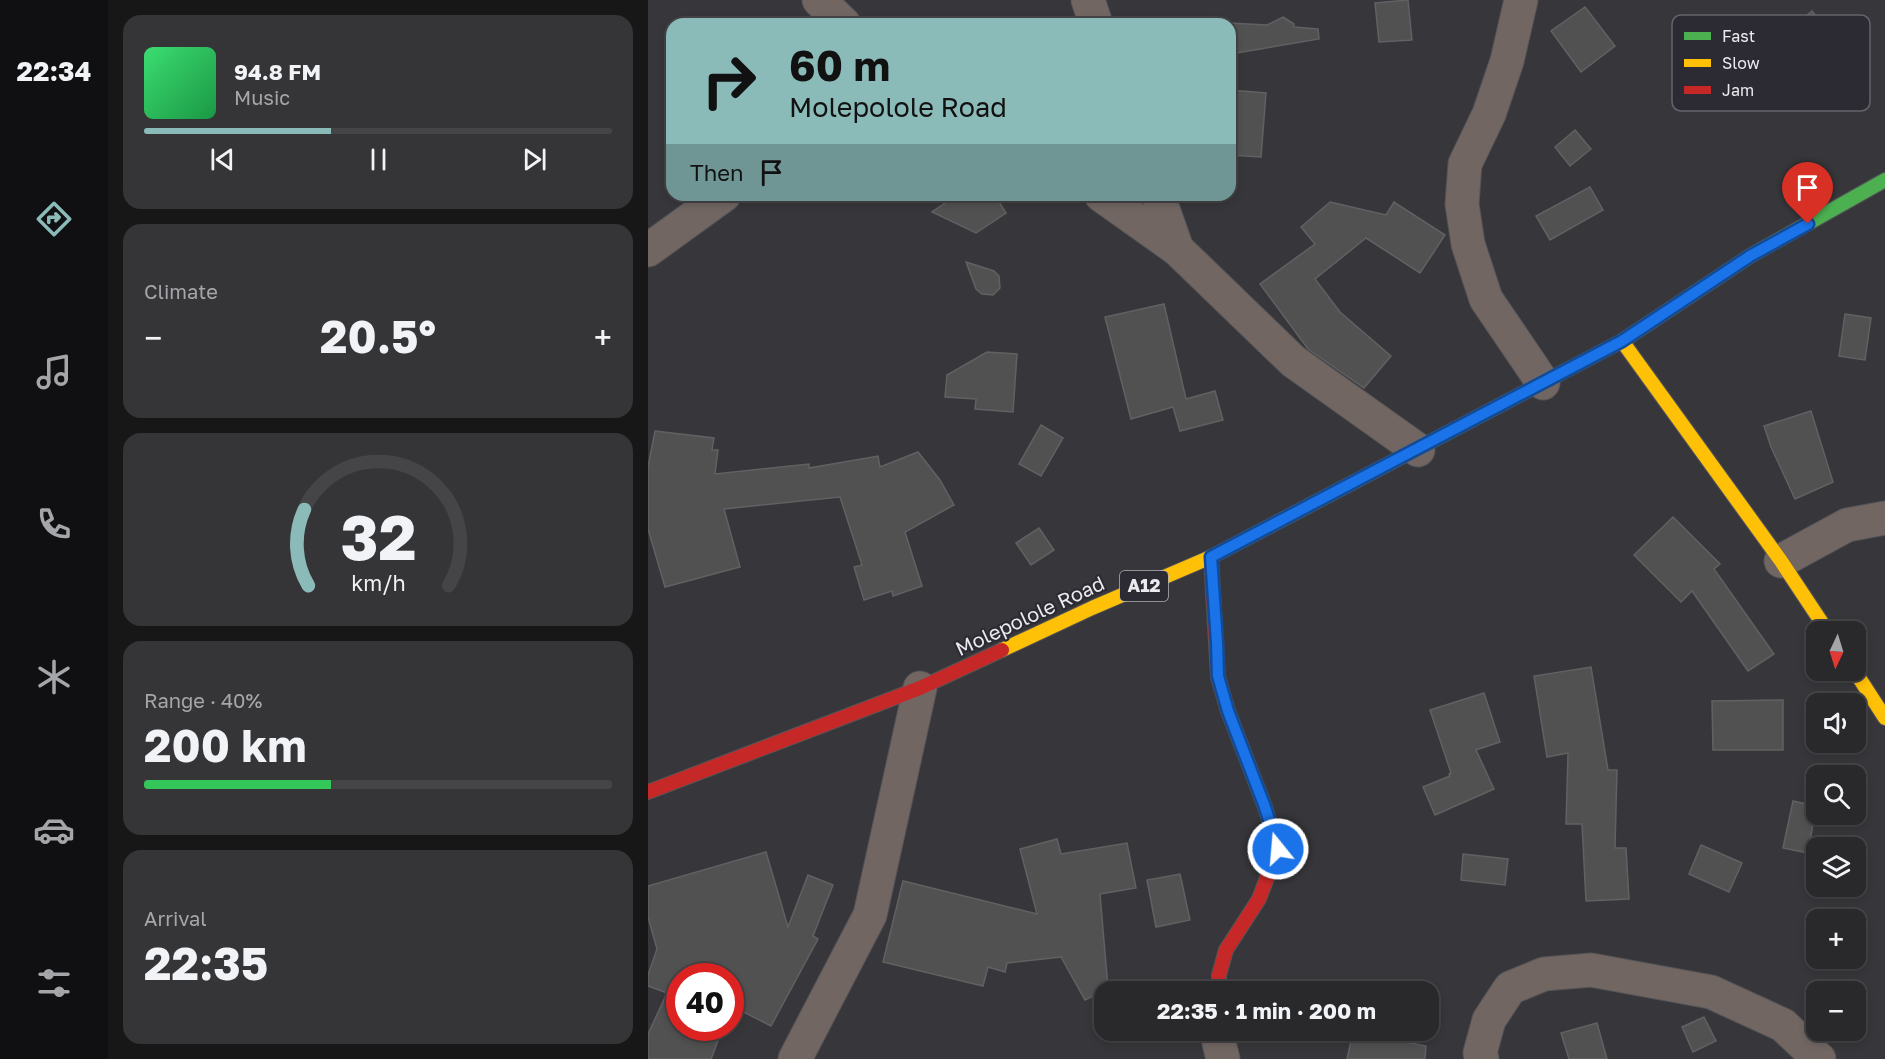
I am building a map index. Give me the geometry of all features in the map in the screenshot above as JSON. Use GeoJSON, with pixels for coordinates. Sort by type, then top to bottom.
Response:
{"type":"FeatureCollection","features":[{"type":"Feature","properties":{"kind":"main road","name":"Molepolole Road"},"geometry":{"type":"LineString","coordinates":[[648,792],[920,688],[1092,608],[1211,557],[1622,341],[1750,256],[1885,180]]}},
{"type":"Feature","properties":{"kind":"main road"},"geometry":{"type":"LineString","coordinates":[[1622,341],[1781,561],[1821,621]]}},
{"type":"Feature","properties":{"kind":"main road"},"geometry":{"type":"LineString","coordinates":[[1211,557],[1218,676],[1228,711],[1265,807],[1278,849],[1259,898],[1226,950],[1219,981]]}},
{"type":"Feature","properties":{"kind":"main road"},"geometry":{"type":"LineString","coordinates":[[1861,681],[1885,718]]}},
{"type":"Feature","properties":{"kind":"street"},"geometry":{"type":"LineString","coordinates":[[819,0],[838,18]]}},
{"type":"Feature","properties":{"kind":"street"},"geometry":{"type":"LineString","coordinates":[[1088,0],[1094,18]]}},
{"type":"Feature","properties":{"kind":"street"},"geometry":{"type":"LineString","coordinates":[[1521,0],[1507,61],[1489,114],[1466,164],[1462,204],[1468,244],[1486,299],[1543,383]]}},
{"type":"Feature","properties":{"kind":"street"},"geometry":{"type":"LineString","coordinates":[[648,250],[716,201]]}},
{"type":"Feature","properties":{"kind":"street"},"geometry":{"type":"LineString","coordinates":[[1109,201],[1177,249],[1293,361],[1418,450]]}},
{"type":"Feature","properties":{"kind":"street"},"geometry":{"type":"LineString","coordinates":[[1160,201],[1177,249]]}},
{"type":"Feature","properties":{"kind":"street"},"geometry":{"type":"LineString","coordinates":[[1781,561],[1847,525],[1885,518]]}},
{"type":"Feature","properties":{"kind":"street"},"geometry":{"type":"LineString","coordinates":[[795,1059],[870,915],[920,688]]}},
{"type":"Feature","properties":{"kind":"street"},"geometry":{"type":"LineString","coordinates":[[1482,1059],[1480,1053],[1489,1020],[1510,988],[1544,974],[1591,970],[1711,992],[1783,1025],[1819,1059]]}},
{"type":"Feature","properties":{"kind":"street"},"geometry":{"type":"LineString","coordinates":[[1219,1041],[1223,1059]]}},
{"type":"Feature","properties":{"kind":"building"},"geometry":{"type":"Polygon","coordinates":[[[1408,0],[1412,40],[1379,42],[1375,3],[1408,0]]]}},
{"type":"Feature","properties":{"kind":"building"},"geometry":{"type":"Polygon","coordinates":[[[1585,7],[1615,46],[1581,72],[1551,31],[1585,7]]]}},
{"type":"Feature","properties":{"kind":"building"},"geometry":{"type":"Polygon","coordinates":[[[1283,17],[1294,24],[1294,27],[1318,29],[1319,39],[1236,53],[1236,23],[1267,25],[1283,17]]]}},
{"type":"Feature","properties":{"kind":"building"},"geometry":{"type":"Polygon","coordinates":[[[1236,90],[1266,93],[1261,157],[1236,155],[1236,90]]]}},
{"type":"Feature","properties":{"kind":"building"},"geometry":{"type":"Polygon","coordinates":[[[1575,130],[1591,149],[1570,166],[1555,147],[1575,130]]]}},
{"type":"Feature","properties":{"kind":"building"},"geometry":{"type":"Polygon","coordinates":[[[1590,187],[1603,210],[1550,240],[1536,216],[1590,187]]]}},
{"type":"Feature","properties":{"kind":"building"},"geometry":{"type":"Polygon","coordinates":[[[948,201],[999,201],[1006,213],[976,233],[932,212],[948,201]]]}},
{"type":"Feature","properties":{"kind":"building"},"geometry":{"type":"Polygon","coordinates":[[[1330,202],[1386,215],[1394,202],[1445,235],[1420,273],[1366,238],[1315,279],[1340,312],[1391,356],[1364,388],[1308,349],[1260,284],[1315,244],[1301,227],[1330,202]]]}},
{"type":"Feature","properties":{"kind":"building"},"geometry":{"type":"Polygon","coordinates":[[[966,262],[994,271],[999,276],[1000,288],[993,295],[982,294],[976,289],[966,262]]]}},
{"type":"Feature","properties":{"kind":"building"},"geometry":{"type":"Polygon","coordinates":[[[1164,304],[1186,399],[1215,391],[1223,420],[1180,431],[1173,407],[1131,419],[1105,317],[1164,304]]]}},
{"type":"Feature","properties":{"kind":"building"},"geometry":{"type":"Polygon","coordinates":[[[1845,314],[1871,318],[1865,360],[1839,356],[1845,314]]]}},
{"type":"Feature","properties":{"kind":"building"},"geometry":{"type":"Polygon","coordinates":[[[987,352],[1017,354],[1013,412],[975,409],[976,399],[945,397],[947,375],[987,352]]]}},
{"type":"Feature","properties":{"kind":"building"},"geometry":{"type":"Polygon","coordinates":[[[1811,411],[1833,482],[1795,499],[1764,426],[1811,411]]]}},
{"type":"Feature","properties":{"kind":"building"},"geometry":{"type":"Polygon","coordinates":[[[1041,425],[1063,438],[1041,476],[1019,464],[1041,425]]]}},
{"type":"Feature","properties":{"kind":"building"},"geometry":{"type":"Polygon","coordinates":[[[655,431],[714,438],[712,450],[718,450],[715,474],[809,464],[809,468],[878,456],[880,467],[918,452],[940,480],[954,505],[905,532],[922,586],[893,596],[892,591],[864,600],[854,567],[862,565],[840,497],[724,509],[740,567],[665,587],[648,529],[648,467],[655,431]]]}},
{"type":"Feature","properties":{"kind":"building"},"geometry":{"type":"Polygon","coordinates":[[[1673,517],[1720,564],[1714,569],[1774,654],[1748,671],[1692,591],[1681,602],[1634,555],[1673,517]]]}},
{"type":"Feature","properties":{"kind":"building"},"geometry":{"type":"Polygon","coordinates":[[[1039,528],[1054,550],[1031,565],[1016,543],[1039,528]]]}},
{"type":"Feature","properties":{"kind":"building"},"geometry":{"type":"Polygon","coordinates":[[[1591,667],[1608,770],[1617,770],[1615,848],[1626,848],[1629,899],[1586,901],[1582,824],[1566,824],[1568,753],[1547,757],[1534,676],[1591,667]]]}},
{"type":"Feature","properties":{"kind":"building"},"geometry":{"type":"Polygon","coordinates":[[[1484,693],[1500,742],[1476,750],[1494,789],[1435,815],[1423,787],[1450,776],[1451,773],[1430,710],[1484,693]]]}},
{"type":"Feature","properties":{"kind":"building"},"geometry":{"type":"Polygon","coordinates":[[[1783,700],[1783,750],[1713,750],[1712,701],[1783,700]]]}},
{"type":"Feature","properties":{"kind":"building"},"geometry":{"type":"Polygon","coordinates":[[[1793,801],[1806,804],[1806,825],[1813,825],[1811,837],[1806,837],[1806,853],[1783,848],[1793,801]]]}},
{"type":"Feature","properties":{"kind":"building"},"geometry":{"type":"Polygon","coordinates":[[[1057,839],[1061,854],[1127,843],[1136,888],[1100,894],[1107,981],[1094,981],[1094,995],[1085,1000],[1061,957],[1007,963],[1005,972],[988,967],[983,986],[883,962],[903,881],[1037,914],[1020,849],[1057,839]]]}},
{"type":"Feature","properties":{"kind":"building"},"geometry":{"type":"Polygon","coordinates":[[[1701,845],[1742,863],[1729,892],[1689,874],[1701,845]]]}},
{"type":"Feature","properties":{"kind":"building"},"geometry":{"type":"Polygon","coordinates":[[[766,852],[788,927],[808,875],[833,885],[813,936],[818,939],[771,1026],[744,1012],[744,963],[666,963],[666,993],[648,986],[648,975],[657,949],[648,917],[648,886],[766,852]]]}},
{"type":"Feature","properties":{"kind":"building"},"geometry":{"type":"Polygon","coordinates":[[[1463,854],[1508,859],[1505,885],[1461,880],[1463,854]]]}},
{"type":"Feature","properties":{"kind":"building"},"geometry":{"type":"Polygon","coordinates":[[[1180,874],[1190,920],[1156,927],[1147,880],[1180,874]]]}},
{"type":"Feature","properties":{"kind":"building"},"geometry":{"type":"Polygon","coordinates":[[[666,995],[666,1041],[718,1041],[711,1059],[648,1059],[648,1034],[666,995]]]}},
{"type":"Feature","properties":{"kind":"building"},"geometry":{"type":"Polygon","coordinates":[[[1704,1017],[1716,1041],[1693,1052],[1682,1027],[1704,1017]]]}},
{"type":"Feature","properties":{"kind":"building"},"geometry":{"type":"Polygon","coordinates":[[[1597,1023],[1607,1059],[1569,1059],[1561,1033],[1597,1023]]]}},
{"type":"Feature","properties":{"kind":"building"},"geometry":{"type":"Polygon","coordinates":[[[1351,1041],[1400,1041],[1426,1046],[1425,1059],[1347,1059],[1351,1041]]]}},
{"type":"Feature","properties":{"kind":"traffic: fast"},"geometry":{"type":"LineString","coordinates":[[1411,452],[1622,341],[1750,256],[1885,180]]}},
{"type":"Feature","properties":{"kind":"traffic: slow"},"geometry":{"type":"LineString","coordinates":[[1622,341],[1781,561],[1821,621]]}},
{"type":"Feature","properties":{"kind":"traffic: slow"},"geometry":{"type":"LineString","coordinates":[[1002,650],[1211,557],[1411,452]]}},
{"type":"Feature","properties":{"kind":"traffic: slow"},"geometry":{"type":"LineString","coordinates":[[1861,681],[1885,718]]}},
{"type":"Feature","properties":{"kind":"traffic: jam"},"geometry":{"type":"LineString","coordinates":[[1211,557],[1218,677],[1278,849],[1259,899],[1226,950],[1219,981]]}},
{"type":"Feature","properties":{"kind":"traffic: jam"},"geometry":{"type":"LineString","coordinates":[[648,792],[920,688],[1002,650]]}},
{"type":"Feature","properties":{"kind":"route"},"geometry":{"type":"LineString","coordinates":[[1278,849],[1265,807],[1228,711],[1218,676],[1211,557],[1622,341],[1750,256],[1808,224]]}}]}
